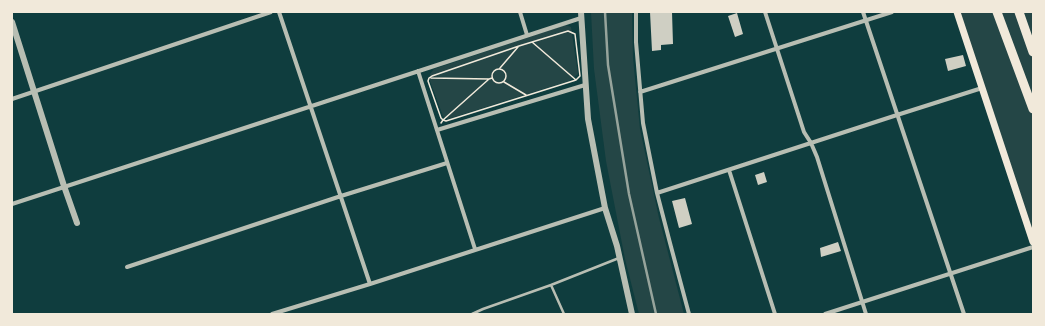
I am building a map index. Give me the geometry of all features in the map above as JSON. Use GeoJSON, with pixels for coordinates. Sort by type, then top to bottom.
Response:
{"type":"FeatureCollection","features":[{"type":"Feature","properties":{"kind":"highway"},"geometry":{"type":"LineString","coordinates":[[997,12],[1033,109]]}},
{"type":"Feature","properties":{"kind":"highway"},"geometry":{"type":"LineString","coordinates":[[1019,12],[1033,52]]}},
{"type":"Feature","properties":{"kind":"highway"},"geometry":{"type":"LineString","coordinates":[[1023,12],[1033,52]]}},
{"type":"Feature","properties":{"kind":"main road"},"geometry":{"type":"LineString","coordinates":[[957,12],[1033,242]]}},
{"type":"Feature","properties":{"kind":"street"},"geometry":{"type":"LineString","coordinates":[[12,99],[271,12]]}},
{"type":"Feature","properties":{"kind":"street"},"geometry":{"type":"LineString","coordinates":[[279,12],[370,284]]}},
{"type":"Feature","properties":{"kind":"street"},"geometry":{"type":"LineString","coordinates":[[520,12],[527,35]]}},
{"type":"Feature","properties":{"kind":"street"},"geometry":{"type":"LineString","coordinates":[[636,12],[636,42],[643,123],[657,193],[689,314]]}},
{"type":"Feature","properties":{"kind":"street"},"geometry":{"type":"LineString","coordinates":[[765,12],[804,132],[817,157],[866,314]]}},
{"type":"Feature","properties":{"kind":"street"},"geometry":{"type":"LineString","coordinates":[[863,12],[964,314]]}},
{"type":"Feature","properties":{"kind":"street"},"geometry":{"type":"LineString","coordinates":[[640,92],[892,12]]}},
{"type":"Feature","properties":{"kind":"street"},"geometry":{"type":"LineString","coordinates":[[12,204],[527,35],[581,15],[582,86],[605,208],[617,246],[632,314]]}},
{"type":"Feature","properties":{"kind":"street"},"geometry":{"type":"LineString","coordinates":[[12,22],[64,186],[78,223]]}},
{"type":"Feature","properties":{"kind":"street"},"geometry":{"type":"LineString","coordinates":[[418,71],[475,249]]}},
{"type":"Feature","properties":{"kind":"street"},"geometry":{"type":"LineString","coordinates":[[437,130],[582,86]]}},
{"type":"Feature","properties":{"kind":"street"},"geometry":{"type":"LineString","coordinates":[[657,193],[982,88]]}},
{"type":"Feature","properties":{"kind":"street"},"geometry":{"type":"LineString","coordinates":[[127,267],[341,196],[447,163]]}},
{"type":"Feature","properties":{"kind":"street"},"geometry":{"type":"LineString","coordinates":[[729,170],[775,314]]}},
{"type":"Feature","properties":{"kind":"street"},"geometry":{"type":"LineString","coordinates":[[272,314],[605,208]]}},
{"type":"Feature","properties":{"kind":"street"},"geometry":{"type":"LineString","coordinates":[[825,314],[1033,247]]}},
{"type":"Feature","properties":{"kind":"lane"},"geometry":{"type":"LineString","coordinates":[[472,314],[551,286],[620,258]]}},
{"type":"Feature","properties":{"kind":"lane"},"geometry":{"type":"LineString","coordinates":[[551,286],[564,314]]}},
{"type":"Feature","properties":{"kind":"path"},"geometry":{"type":"LineString","coordinates":[[429,78],[518,46],[568,31]]}},
{"type":"Feature","properties":{"kind":"path"},"geometry":{"type":"LineString","coordinates":[[532,42],[582,86]]}},
{"type":"Feature","properties":{"kind":"path"},"geometry":{"type":"LineString","coordinates":[[492,78],[491,75],[494,70],[500,68],[518,46]]}},
{"type":"Feature","properties":{"kind":"path"},"geometry":{"type":"LineString","coordinates":[[500,68],[505,71],[506,74],[504,82]]}},
{"type":"Feature","properties":{"kind":"path"},"geometry":{"type":"LineString","coordinates":[[420,77],[492,78]]}},
{"type":"Feature","properties":{"kind":"path"},"geometry":{"type":"LineString","coordinates":[[429,78],[428,81],[443,120]]}},
{"type":"Feature","properties":{"kind":"path"},"geometry":{"type":"LineString","coordinates":[[492,78],[498,83],[504,82],[535,100]]}},
{"type":"Feature","properties":{"kind":"path"},"geometry":{"type":"LineString","coordinates":[[437,130],[443,120],[489,79]]}},
{"type":"Feature","properties":{"kind":"shaded area"},"geometry":{"type":"Polygon","coordinates":[[[591,12],[632,12],[633,58],[640,129],[659,218],[684,314],[639,314],[625,259],[606,161],[594,69],[591,12]]]}},
{"type":"Feature","properties":{"kind":"shaded area"},"geometry":{"type":"Polygon","coordinates":[[[957,12],[1033,12],[1033,242],[957,12]]]}},
{"type":"Feature","properties":{"kind":"shaded area"},"geometry":{"type":"Polygon","coordinates":[[[565,25],[571,27],[578,74],[569,81],[448,119],[443,116],[430,81],[430,74],[434,69],[565,25]]]}},
{"type":"Feature","properties":{"kind":"building"},"geometry":{"type":"Polygon","coordinates":[[[650,12],[672,12],[673,44],[661,45],[661,50],[652,51],[650,12]]]}},
{"type":"Feature","properties":{"kind":"building"},"geometry":{"type":"Polygon","coordinates":[[[737,13],[743,34],[735,37],[728,16],[737,13]]]}},
{"type":"Feature","properties":{"kind":"building"},"geometry":{"type":"Polygon","coordinates":[[[963,55],[966,66],[948,71],[945,59],[963,55]]]}},
{"type":"Feature","properties":{"kind":"building"},"geometry":{"type":"Polygon","coordinates":[[[764,172],[767,182],[758,185],[755,175],[764,172]]]}},
{"type":"Feature","properties":{"kind":"building"},"geometry":{"type":"Polygon","coordinates":[[[685,198],[692,224],[679,228],[672,201],[685,198]]]}},
{"type":"Feature","properties":{"kind":"building"},"geometry":{"type":"Polygon","coordinates":[[[838,242],[841,251],[821,257],[820,248],[838,242]]]}},
{"type":"Feature","properties":{"kind":"railway"},"geometry":{"type":"LineString","coordinates":[[605,12],[608,65],[629,194],[656,314]]}}]}
